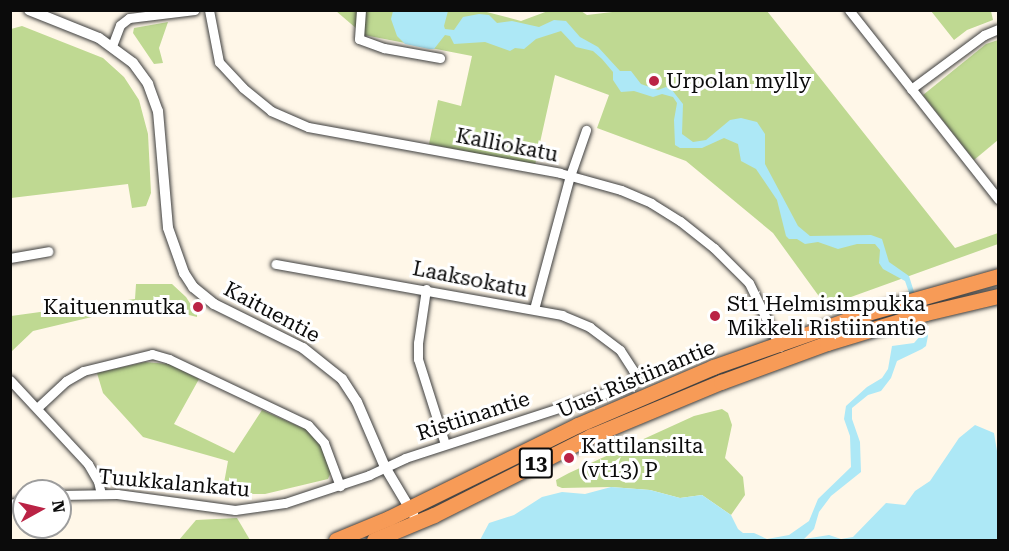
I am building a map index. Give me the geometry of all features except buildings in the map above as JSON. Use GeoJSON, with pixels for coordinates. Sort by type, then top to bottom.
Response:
{"type":"FeatureCollection","features":[{"type":"Feature","properties":{"kind":"highway","name":"Uusi Ristiinantie"},"geometry":{"type":"LineString","coordinates":[[916,308],[999,276]]}},
{"type":"Feature","properties":{"kind":"highway","name":"Uusi Ristiinantie"},"geometry":{"type":"LineString","coordinates":[[374,540],[417,522],[591,436],[864,314],[999,296]]}},
{"type":"Feature","properties":{"kind":"highway","name":"Uusi Ristiinantie"},"geometry":{"type":"LineString","coordinates":[[336,540],[410,507],[578,425],[713,367],[782,350]]}},
{"type":"Feature","properties":{"kind":"street","name":"Kaituentie"},"geometry":{"type":"LineString","coordinates":[[29,10],[112,46],[138,70],[148,84],[158,111],[163,139],[168,228],[184,273],[193,287],[214,304],[303,348],[342,378],[357,402],[385,467],[417,522]]}},
{"type":"Feature","properties":{"kind":"street"},"geometry":{"type":"LineString","coordinates":[[112,46],[120,25],[129,18],[195,10]]}},
{"type":"Feature","properties":{"kind":"street","name":"Kalliokatu"},"geometry":{"type":"LineString","coordinates":[[209,10],[219,62],[243,88],[271,111],[308,127],[570,176],[621,190],[651,203],[680,221],[714,248],[749,283],[782,350]]}},
{"type":"Feature","properties":{"kind":"street"},"geometry":{"type":"LineString","coordinates":[[362,10],[360,39],[384,48],[440,58]]}},
{"type":"Feature","properties":{"kind":"street"},"geometry":{"type":"LineString","coordinates":[[849,10],[999,199]]}},
{"type":"Feature","properties":{"kind":"street"},"geometry":{"type":"LineString","coordinates":[[911,88],[984,35],[999,29]]}},
{"type":"Feature","properties":{"kind":"street"},"geometry":{"type":"LineString","coordinates":[[534,309],[570,176],[586,130]]}},
{"type":"Feature","properties":{"kind":"street"},"geometry":{"type":"LineString","coordinates":[[10,258],[48,251]]}},
{"type":"Feature","properties":{"kind":"street","name":"Laaksokatu"},"geometry":{"type":"LineString","coordinates":[[276,264],[562,315],[590,327],[620,350],[635,375]]}},
{"type":"Feature","properties":{"kind":"street"},"geometry":{"type":"LineString","coordinates":[[426,289],[418,343],[418,359],[445,444]]}},
{"type":"Feature","properties":{"kind":"street"},"geometry":{"type":"LineString","coordinates":[[37,408],[66,381],[83,371],[152,354],[169,359],[308,425],[324,443],[340,486]]}},
{"type":"Feature","properties":{"kind":"street","name":"Ristiinantie"},"geometry":{"type":"LineString","coordinates":[[385,467],[445,444],[630,385],[636,379],[635,375]]}},
{"type":"Feature","properties":{"kind":"street"},"geometry":{"type":"LineString","coordinates":[[10,380],[88,464],[98,481],[101,494]]}},
{"type":"Feature","properties":{"kind":"street","name":"Tuukkalankatu"},"geometry":{"type":"LineString","coordinates":[[72,495],[101,494],[248,509],[303,500],[385,467]]}},
{"type":"Feature","properties":{"kind":"green space"},"geometry":{"type":"Polygon","coordinates":[[[629,10],[767,11],[955,248],[998,233],[998,244],[826,306],[773,233],[686,161],[597,128],[609,95],[555,75],[535,165],[429,144],[438,100],[461,106],[472,56],[364,35],[336,11],[483,11],[521,21],[548,11],[581,11],[587,15],[629,10]]]}},
{"type":"Feature","properties":{"kind":"green space"},"geometry":{"type":"Polygon","coordinates":[[[931,11],[991,11],[993,20],[967,30],[954,40],[931,11]]]}},
{"type":"Feature","properties":{"kind":"green space"},"geometry":{"type":"Polygon","coordinates":[[[168,22],[159,48],[163,63],[154,64],[133,33],[134,28],[168,22]]]}},
{"type":"Feature","properties":{"kind":"green space"},"geometry":{"type":"Polygon","coordinates":[[[22,26],[103,58],[124,77],[139,100],[148,134],[151,193],[146,206],[132,208],[128,184],[11,198],[11,29],[22,26]]]}},
{"type":"Feature","properties":{"kind":"green space"},"geometry":{"type":"Polygon","coordinates":[[[998,40],[998,140],[974,160],[923,95],[986,44],[998,40]]]}},
{"type":"Feature","properties":{"kind":"green space"},"geometry":{"type":"Polygon","coordinates":[[[136,284],[172,284],[186,297],[197,317],[153,306],[96,316],[33,331],[11,352],[11,316],[135,299],[136,284]]]}},
{"type":"Feature","properties":{"kind":"green space"},"geometry":{"type":"Polygon","coordinates":[[[145,362],[169,364],[199,379],[174,424],[234,453],[262,410],[307,430],[321,446],[331,472],[328,479],[265,494],[222,494],[228,461],[143,437],[103,393],[97,373],[145,362]]]}},
{"type":"Feature","properties":{"kind":"green space"},"geometry":{"type":"Polygon","coordinates":[[[722,409],[728,413],[732,425],[725,458],[743,477],[745,495],[731,515],[702,495],[680,498],[650,490],[557,486],[556,480],[569,473],[694,416],[722,409]]]}},
{"type":"Feature","properties":{"kind":"green space"},"geometry":{"type":"Polygon","coordinates":[[[237,518],[250,540],[179,540],[196,520],[237,518]]]}},
{"type":"Feature","properties":{"kind":"water"},"geometry":{"type":"Polygon","coordinates":[[[393,11],[448,11],[444,26],[445,29],[454,30],[463,17],[479,14],[489,15],[497,23],[512,21],[539,27],[554,20],[566,21],[580,37],[598,47],[620,71],[631,71],[641,84],[658,90],[666,87],[672,90],[683,104],[682,134],[693,142],[706,140],[730,120],[741,118],[757,122],[765,134],[765,164],[798,226],[810,236],[871,235],[882,239],[889,262],[909,276],[928,336],[926,346],[897,361],[891,378],[881,391],[868,395],[852,408],[852,419],[860,442],[861,472],[831,496],[819,512],[814,529],[804,539],[829,535],[841,539],[853,537],[886,503],[905,505],[915,491],[930,481],[959,438],[975,425],[994,433],[998,457],[998,540],[480,540],[489,523],[514,515],[542,497],[562,492],[585,494],[611,487],[650,490],[680,498],[702,495],[731,515],[738,529],[743,533],[754,533],[767,539],[789,535],[809,521],[818,499],[851,467],[850,436],[844,419],[846,406],[867,387],[882,378],[888,369],[892,346],[914,343],[921,335],[921,327],[905,281],[883,269],[879,263],[880,250],[875,244],[857,244],[838,249],[818,242],[805,244],[797,239],[789,239],[786,236],[777,200],[756,169],[741,161],[738,144],[724,138],[702,148],[680,148],[675,145],[674,120],[677,103],[673,97],[662,94],[653,97],[634,91],[621,92],[613,80],[613,72],[602,59],[593,51],[576,47],[561,31],[536,39],[524,49],[515,48],[510,51],[485,42],[454,44],[450,36],[445,35],[434,49],[429,49],[405,44],[397,36],[391,19],[393,11]]]}},
{"type":"Feature","properties":{"kind":"place","name":"Urpolan mylly"},"geometry":{"type":"Point","coordinates":[654,81]}},
{"type":"Feature","properties":{"kind":"place","name":"Kaituenmutka"},"geometry":{"type":"Point","coordinates":[198,307]}},
{"type":"Feature","properties":{"kind":"place","name":"St1 Helmisimpukka Mikkeli Ristiinantie"},"geometry":{"type":"Point","coordinates":[715,316]}},
{"type":"Feature","properties":{"kind":"place","name":"Kattilansilta (vt13) P"},"geometry":{"type":"Point","coordinates":[569,458]}}]}
